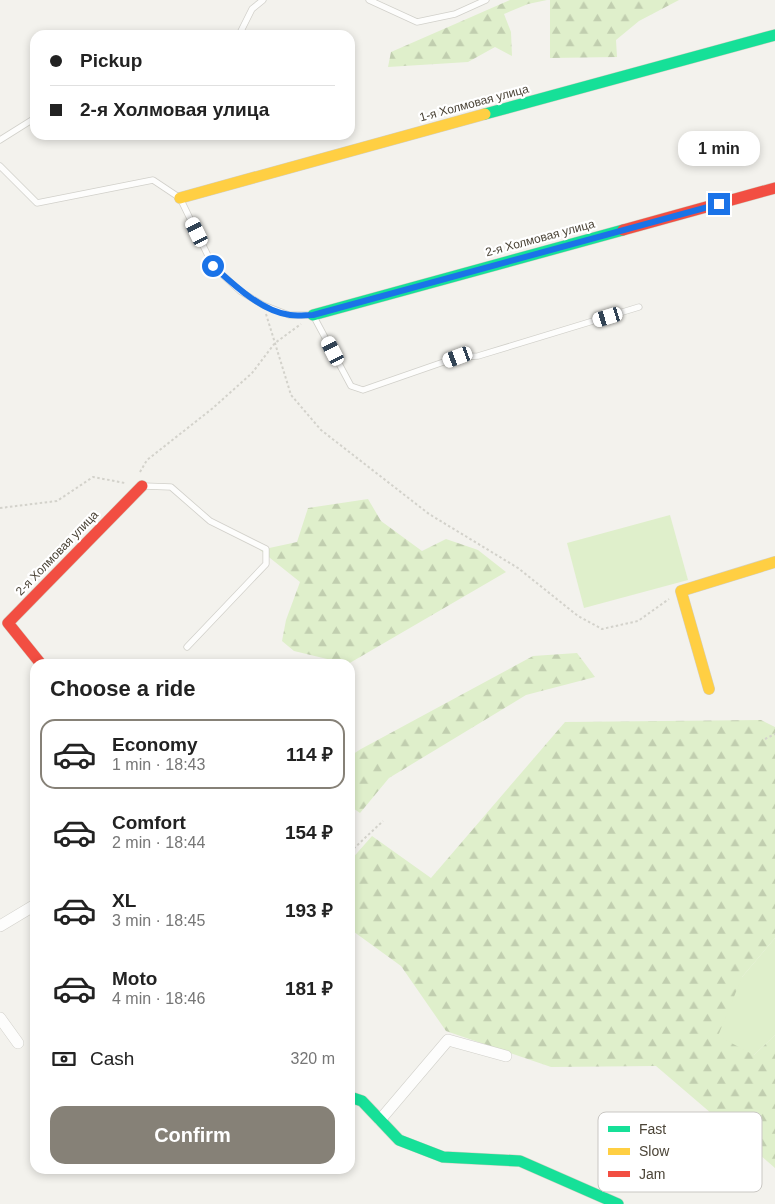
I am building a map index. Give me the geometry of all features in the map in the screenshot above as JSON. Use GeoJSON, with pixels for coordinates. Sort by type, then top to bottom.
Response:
{"type":"FeatureCollection","features":[{"type":"Feature","properties":{"kind":"street","name":"1-я Холмовая улица"},"geometry":{"type":"LineString","coordinates":[[180,198],[775,35]]}},
{"type":"Feature","properties":{"kind":"street","name":"2-я Холмовая улица"},"geometry":{"type":"LineString","coordinates":[[313,315],[775,188]]}},
{"type":"Feature","properties":{"kind":"street","name":"2-я Холмовая улица"},"geometry":{"type":"LineString","coordinates":[[36,659],[8,623],[139,481]]}},
{"type":"Feature","properties":{"kind":"street"},"geometry":{"type":"LineString","coordinates":[[708,689],[681,591],[775,562]]}},
{"type":"Feature","properties":{"kind":"street"},"geometry":{"type":"LineString","coordinates":[[0,926],[30,908]]}},
{"type":"Feature","properties":{"kind":"street"},"geometry":{"type":"LineString","coordinates":[[0,1018],[18,1043]]}},
{"type":"Feature","properties":{"kind":"street"},"geometry":{"type":"LineString","coordinates":[[380,1120],[448,1040],[506,1056]]}},
{"type":"Feature","properties":{"kind":"street"},"geometry":{"type":"LineString","coordinates":[[355,1099],[362,1101],[399,1140],[442,1157],[520,1161],[618,1204]]}},
{"type":"Feature","properties":{"kind":"lane"},"geometry":{"type":"LineString","coordinates":[[242,30],[252,9],[263,0]]}},
{"type":"Feature","properties":{"kind":"lane"},"geometry":{"type":"LineString","coordinates":[[369,0],[418,22],[455,14],[486,0]]}},
{"type":"Feature","properties":{"kind":"lane"},"geometry":{"type":"LineString","coordinates":[[0,140],[30,121]]}},
{"type":"Feature","properties":{"kind":"lane"},"geometry":{"type":"LineString","coordinates":[[0,166],[37,203],[154,180],[180,198],[213,266],[240,291],[263,305],[289,315],[313,315],[351,386],[363,390],[458,357],[478,356],[639,307]]}},
{"type":"Feature","properties":{"kind":"lane"},"geometry":{"type":"LineString","coordinates":[[139,481],[171,487],[210,521],[266,550],[266,564],[187,647]]}},
{"type":"Feature","properties":{"kind":"path"},"geometry":{"type":"LineString","coordinates":[[263,305],[291,395],[321,430],[429,514],[518,568],[578,616],[602,630],[638,621],[681,591]]}},
{"type":"Feature","properties":{"kind":"path"},"geometry":{"type":"LineString","coordinates":[[0,508],[57,501],[93,477],[139,481],[147,460],[213,408],[252,373],[275,343],[313,315]]}},
{"type":"Feature","properties":{"kind":"path"},"geometry":{"type":"LineString","coordinates":[[764,740],[775,734]]}},
{"type":"Feature","properties":{"kind":"path"},"geometry":{"type":"LineString","coordinates":[[355,847],[383,821]]}},
{"type":"Feature","properties":{"kind":"green space"},"geometry":{"type":"Polygon","coordinates":[[[510,0],[547,0],[528,4],[504,14],[511,32],[512,56],[495,47],[468,62],[388,67],[391,52],[510,0]]]}},
{"type":"Feature","properties":{"kind":"green space"},"geometry":{"type":"Polygon","coordinates":[[[550,0],[679,0],[639,21],[616,40],[617,57],[550,58],[550,0]]]}},
{"type":"Feature","properties":{"kind":"green space"},"geometry":{"type":"Polygon","coordinates":[[[368,499],[381,521],[422,551],[446,539],[478,550],[506,572],[355,660],[327,659],[294,651],[282,641],[286,620],[300,582],[260,550],[297,542],[308,508],[368,499]]]}},
{"type":"Feature","properties":{"kind":"green space"},"geometry":{"type":"Polygon","coordinates":[[[670,515],[688,580],[584,608],[567,543],[670,515]]]}},
{"type":"Feature","properties":{"kind":"green space"},"geometry":{"type":"Polygon","coordinates":[[[577,653],[595,677],[526,695],[389,778],[360,813],[355,810],[355,753],[533,656],[577,653]]]}},
{"type":"Feature","properties":{"kind":"green space"},"geometry":{"type":"Polygon","coordinates":[[[761,720],[775,727],[775,938],[742,977],[754,1055],[775,1035],[775,1168],[762,1157],[762,1112],[710,1112],[656,1066],[551,1067],[446,1031],[401,966],[355,933],[355,855],[372,836],[431,878],[565,722],[761,720]]]}},
{"type":"Feature","properties":{"kind":"green space"},"geometry":{"type":"Polygon","coordinates":[[[775,938],[775,1035],[754,1055],[718,1036],[742,977],[775,938]]]}},
{"type":"Feature","properties":{"kind":"traffic: fast"},"geometry":{"type":"LineString","coordinates":[[485,114],[775,35]]}},
{"type":"Feature","properties":{"kind":"traffic: fast"},"geometry":{"type":"LineString","coordinates":[[313,315],[623,230]]}},
{"type":"Feature","properties":{"kind":"traffic: fast"},"geometry":{"type":"LineString","coordinates":[[355,1099],[362,1101],[399,1140],[443,1157],[520,1161],[618,1204]]}},
{"type":"Feature","properties":{"kind":"traffic: slow"},"geometry":{"type":"LineString","coordinates":[[180,198],[485,114]]}},
{"type":"Feature","properties":{"kind":"traffic: slow"},"geometry":{"type":"LineString","coordinates":[[709,689],[681,591],[775,562]]}},
{"type":"Feature","properties":{"kind":"traffic: jam"},"geometry":{"type":"LineString","coordinates":[[623,230],[775,188]]}},
{"type":"Feature","properties":{"kind":"traffic: jam"},"geometry":{"type":"LineString","coordinates":[[37,659],[8,623],[142,486]]}},
{"type":"Feature","properties":{"kind":"route"},"geometry":{"type":"LineString","coordinates":[[213,266],[240,291],[263,305],[289,315],[313,315],[719,204]]}}]}
